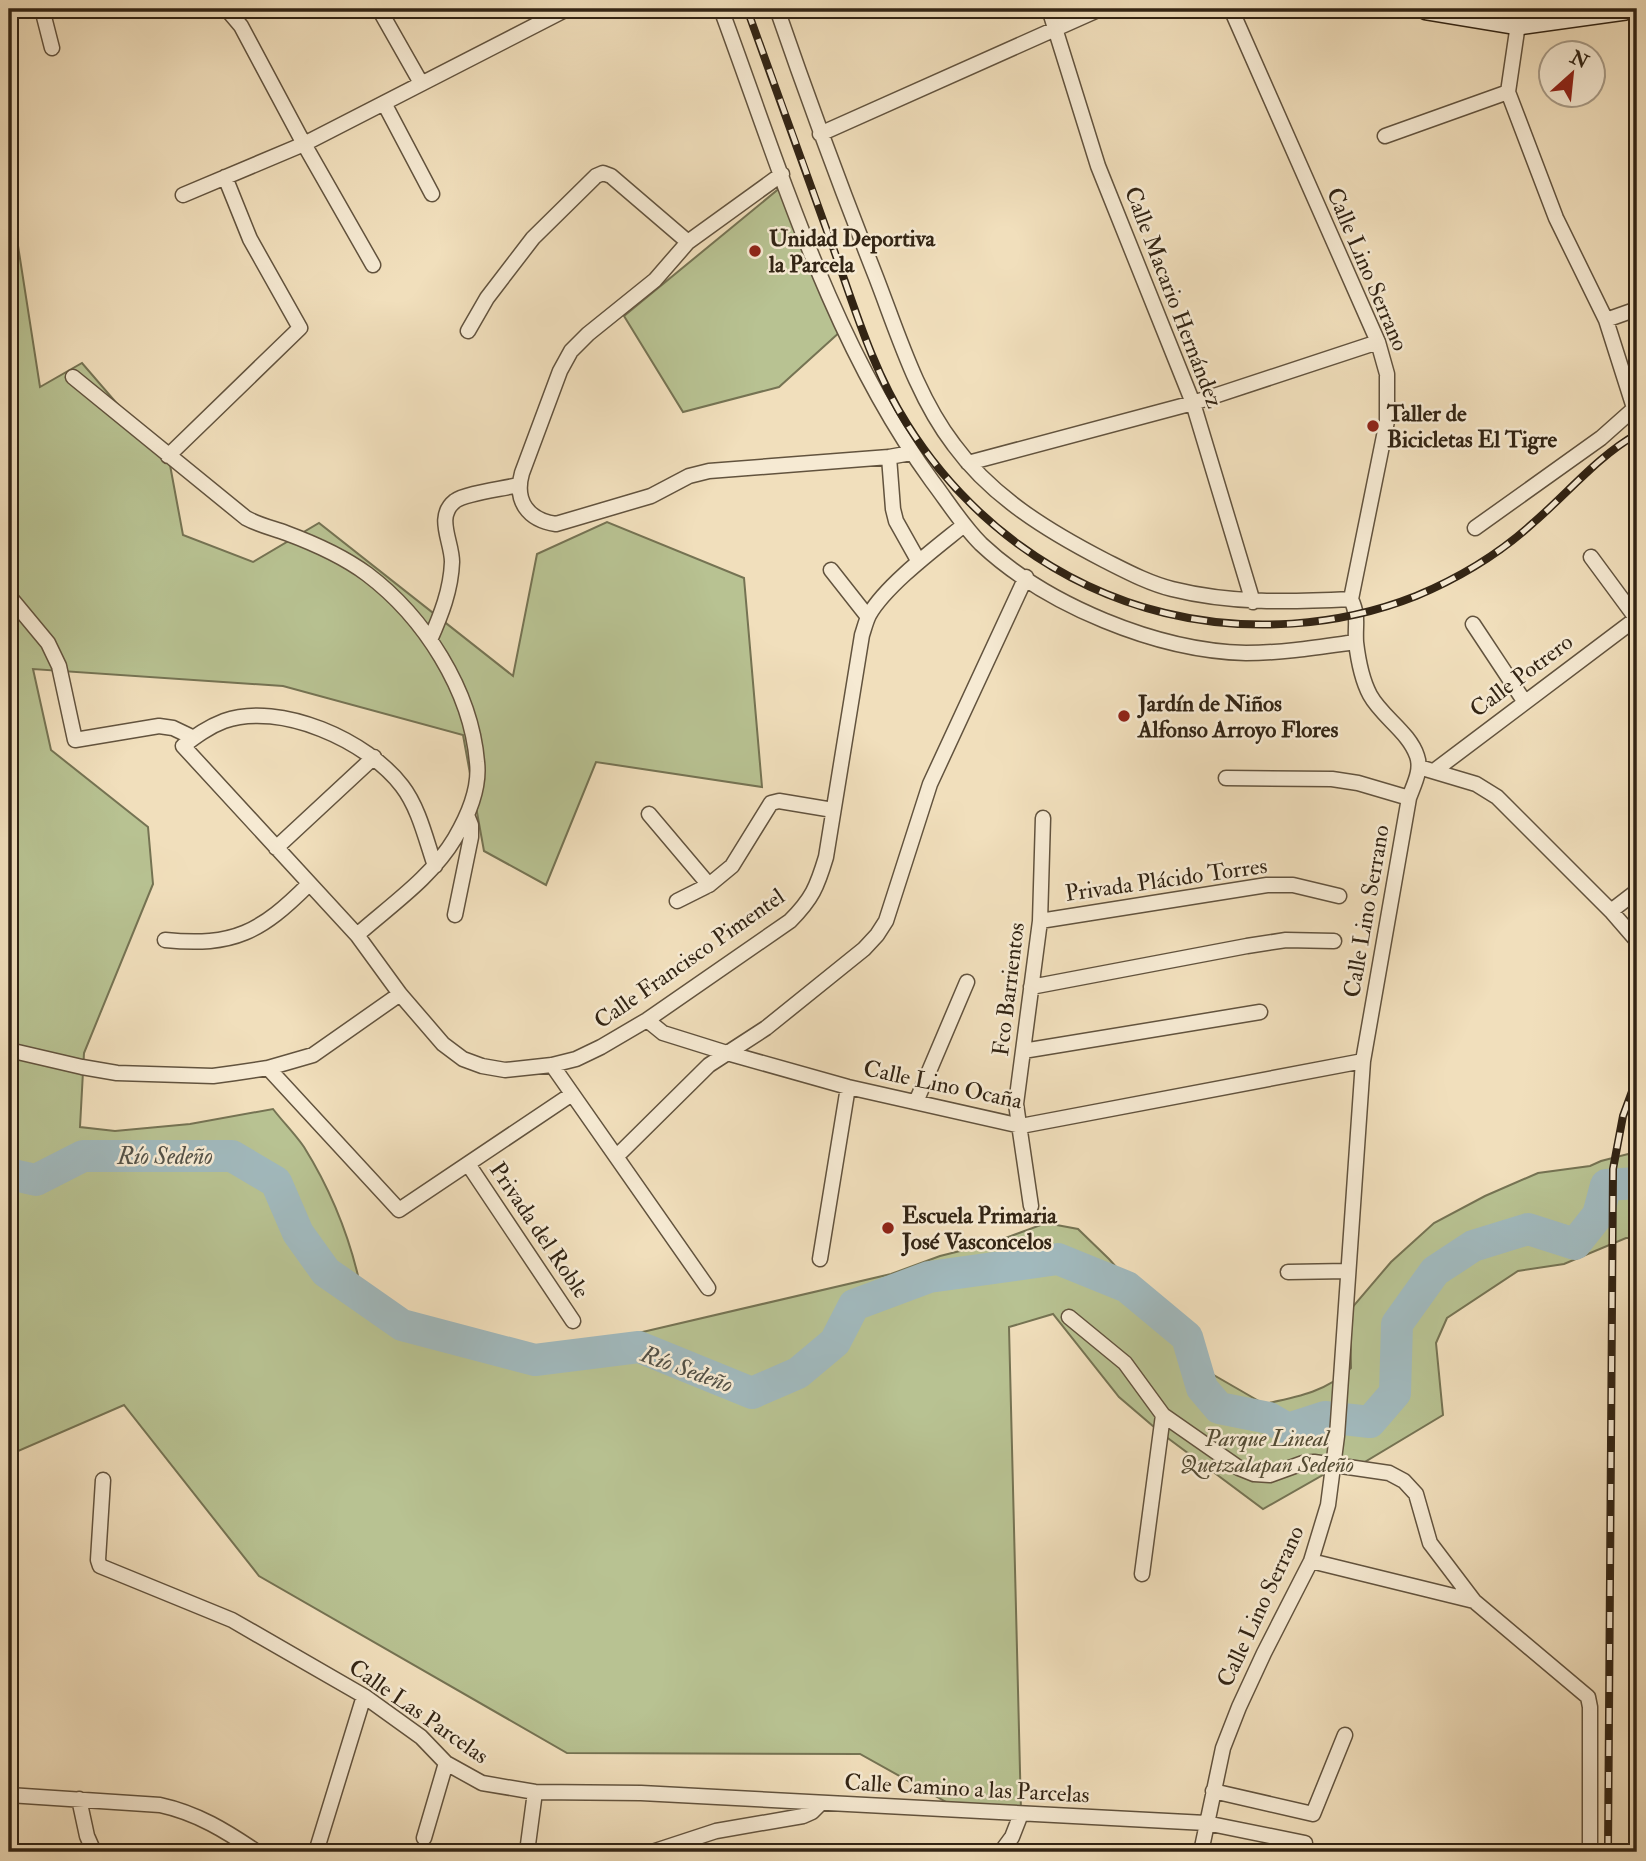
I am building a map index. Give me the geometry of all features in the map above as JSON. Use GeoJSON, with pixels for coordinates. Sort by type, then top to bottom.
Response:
{"type":"FeatureCollection","features":[{"type":"Feature","properties":{"kind":"main road"},"geometry":{"type":"LineString","coordinates":[[1427,9],[1518,24],[1572,13],[1625,9]]}},
{"type":"Feature","properties":{"kind":"street"},"geometry":{"type":"LineString","coordinates":[[42,9],[52,48]]}},
{"type":"Feature","properties":{"kind":"street"},"geometry":{"type":"LineString","coordinates":[[379,9],[421,83]]}},
{"type":"Feature","properties":{"kind":"street"},"geometry":{"type":"LineString","coordinates":[[183,195],[304,144],[546,13],[567,9]]}},
{"type":"Feature","properties":{"kind":"street"},"geometry":{"type":"LineString","coordinates":[[721,9],[822,280],[844,328],[911,453],[964,525],[1000,560],[1061,599],[1104,620],[1154,637],[1200,649],[1246,653],[1302,650],[1356,642]]}},
{"type":"Feature","properties":{"kind":"street"},"geometry":{"type":"LineString","coordinates":[[777,9],[820,134],[920,386],[952,443],[985,481],[1027,515],[1078,547],[1131,574],[1170,589],[1253,602],[1351,599]]}},
{"type":"Feature","properties":{"kind":"street","name":"Calle Macario Hernández"},"geometry":{"type":"LineString","coordinates":[[1049,9],[1098,166],[1193,403],[1253,602]]}},
{"type":"Feature","properties":{"kind":"street"},"geometry":{"type":"LineString","coordinates":[[820,134],[1101,9]]}},
{"type":"Feature","properties":{"kind":"street","name":"Calle Lino Serrano"},"geometry":{"type":"LineString","coordinates":[[1200,1852],[1223,1748],[1239,1707],[1311,1561],[1328,1505],[1337,1436],[1363,1061],[1409,798],[1427,769],[1410,743],[1384,716],[1370,694],[1361,669],[1356,642],[1357,614],[1351,599],[1387,421],[1387,374],[1378,342],[1231,9]]}},
{"type":"Feature","properties":{"kind":"street"},"geometry":{"type":"LineString","coordinates":[[230,13],[241,26],[373,265]]}},
{"type":"Feature","properties":{"kind":"street"},"geometry":{"type":"LineString","coordinates":[[1475,528],[1601,438],[1636,407],[1606,320],[1556,218],[1508,92],[1518,24]]}},
{"type":"Feature","properties":{"kind":"street"},"geometry":{"type":"LineString","coordinates":[[1385,136],[1508,92]]}},
{"type":"Feature","properties":{"kind":"street"},"geometry":{"type":"LineString","coordinates":[[384,103],[432,194]]}},
{"type":"Feature","properties":{"kind":"street"},"geometry":{"type":"LineString","coordinates":[[468,331],[487,298],[533,238],[596,176],[603,173],[611,176],[688,242]]}},
{"type":"Feature","properties":{"kind":"street"},"geometry":{"type":"LineString","coordinates":[[782,174],[688,242],[655,280],[571,351],[560,371],[518,485],[521,502],[531,516],[556,524],[651,496],[689,475],[911,453]]}},
{"type":"Feature","properties":{"kind":"street"},"geometry":{"type":"LineString","coordinates":[[168,456],[300,328],[250,239],[225,177]]}},
{"type":"Feature","properties":{"kind":"street"},"geometry":{"type":"LineString","coordinates":[[1606,320],[1637,309]]}},
{"type":"Feature","properties":{"kind":"street"},"geometry":{"type":"LineString","coordinates":[[968,463],[1193,403],[1378,342]]}},
{"type":"Feature","properties":{"kind":"street"},"geometry":{"type":"LineString","coordinates":[[73,377],[246,518],[341,558],[366,574],[399,603],[430,640],[468,712],[478,764],[467,815],[455,839],[435,866],[357,935]]}},
{"type":"Feature","properties":{"kind":"street"},"geometry":{"type":"LineString","coordinates":[[889,457],[896,521],[919,562]]}},
{"type":"Feature","properties":{"kind":"street"},"geometry":{"type":"LineString","coordinates":[[430,640],[444,607],[450,572],[450,545],[444,523],[448,509],[458,499],[518,485]]}},
{"type":"Feature","properties":{"kind":"street","name":"Calle Francisco Pimentel"},"geometry":{"type":"LineString","coordinates":[[194,738],[183,747],[357,935],[400,994],[443,1044],[463,1059],[505,1070],[552,1065],[576,1059],[647,1020],[790,921],[809,902],[826,858],[862,635],[868,617],[877,603],[919,562],[964,525]]}},
{"type":"Feature","properties":{"kind":"street"},"geometry":{"type":"LineString","coordinates":[[1591,557],[1637,618]]}},
{"type":"Feature","properties":{"kind":"street"},"geometry":{"type":"LineString","coordinates":[[831,570],[868,617]]}},
{"type":"Feature","properties":{"kind":"street"},"geometry":{"type":"LineString","coordinates":[[617,1156],[709,1065],[766,1028],[864,949],[877,935],[886,921],[930,784],[1026,578]]}},
{"type":"Feature","properties":{"kind":"street"},"geometry":{"type":"LineString","coordinates":[[9,596],[48,643],[59,666],[75,740],[159,726],[173,728],[194,738],[227,720],[258,716],[289,720],[323,729],[352,742],[374,757],[404,789],[415,810],[435,866]]}},
{"type":"Feature","properties":{"kind":"street","name":"Calle Potrero"},"geometry":{"type":"LineString","coordinates":[[1427,769],[1637,618]]}},
{"type":"Feature","properties":{"kind":"street"},"geometry":{"type":"LineString","coordinates":[[1473,624],[1524,701]]}},
{"type":"Feature","properties":{"kind":"street"},"geometry":{"type":"LineString","coordinates":[[276,848],[374,757]]}},
{"type":"Feature","properties":{"kind":"street"},"geometry":{"type":"LineString","coordinates":[[1427,769],[1476,784],[1497,797],[1611,911],[1637,942]]}},
{"type":"Feature","properties":{"kind":"street"},"geometry":{"type":"LineString","coordinates":[[1226,778],[1332,779],[1358,783],[1409,798]]}},
{"type":"Feature","properties":{"kind":"street"},"geometry":{"type":"LineString","coordinates":[[677,901],[709,885],[733,866],[771,803],[779,801],[833,810]]}},
{"type":"Feature","properties":{"kind":"street"},"geometry":{"type":"LineString","coordinates":[[649,814],[709,885]]}},
{"type":"Feature","properties":{"kind":"street"},"geometry":{"type":"LineString","coordinates":[[455,915],[471,836],[467,815]]}},
{"type":"Feature","properties":{"kind":"street","name":"Fco Barrientos"},"geometry":{"type":"LineString","coordinates":[[1031,1206],[1016,1104],[1040,921],[1043,818]]}},
{"type":"Feature","properties":{"kind":"street"},"geometry":{"type":"LineString","coordinates":[[165,940],[198,943],[230,939],[261,925],[309,884]]}},
{"type":"Feature","properties":{"kind":"street","name":"Privada Plácido Torres"},"geometry":{"type":"LineString","coordinates":[[1040,921],[1267,885],[1293,885],[1339,896]]}},
{"type":"Feature","properties":{"kind":"street"},"geometry":{"type":"LineString","coordinates":[[1611,911],[1637,891]]}},
{"type":"Feature","properties":{"kind":"street"},"geometry":{"type":"LineString","coordinates":[[1031,987],[1286,940],[1334,941]]}},
{"type":"Feature","properties":{"kind":"street"},"geometry":{"type":"LineString","coordinates":[[916,1102],[967,982]]}},
{"type":"Feature","properties":{"kind":"street"},"geometry":{"type":"LineString","coordinates":[[9,1050],[117,1073],[212,1076],[268,1069],[313,1055],[400,994]]}},
{"type":"Feature","properties":{"kind":"street"},"geometry":{"type":"LineString","coordinates":[[1023,1051],[1260,1012]]}},
{"type":"Feature","properties":{"kind":"street","name":"Calle Lino Ocaña"},"geometry":{"type":"LineString","coordinates":[[647,1020],[663,1033],[727,1053],[848,1087],[1021,1126],[1363,1061]]}},
{"type":"Feature","properties":{"kind":"street"},"geometry":{"type":"LineString","coordinates":[[552,1065],[708,1288]]}},
{"type":"Feature","properties":{"kind":"street"},"geometry":{"type":"LineString","coordinates":[[268,1069],[400,1210],[572,1094]]}},
{"type":"Feature","properties":{"kind":"street"},"geometry":{"type":"LineString","coordinates":[[820,1259],[848,1087]]}},
{"type":"Feature","properties":{"kind":"street","name":"Privada del Roble"},"geometry":{"type":"LineString","coordinates":[[468,1164],[573,1321]]}},
{"type":"Feature","properties":{"kind":"street"},"geometry":{"type":"LineString","coordinates":[[1287,1272],[1348,1271]]}},
{"type":"Feature","properties":{"kind":"street"},"geometry":{"type":"LineString","coordinates":[[1069,1317],[1125,1363],[1163,1415],[1239,1468],[1254,1474],[1270,1475],[1304,1463],[1333,1465],[1388,1473],[1404,1481],[1416,1494],[1430,1543],[1474,1601],[1588,1698],[1590,1852]]}},
{"type":"Feature","properties":{"kind":"street"},"geometry":{"type":"LineString","coordinates":[[1142,1574],[1163,1415]]}},
{"type":"Feature","properties":{"kind":"street","name":"Calle Las Parcelas"},"geometry":{"type":"LineString","coordinates":[[103,1480],[98,1560],[100,1566],[232,1620],[364,1696],[421,1737],[446,1763],[482,1783],[535,1792],[641,1793],[820,1804]]}},
{"type":"Feature","properties":{"kind":"street"},"geometry":{"type":"LineString","coordinates":[[1311,1561],[1474,1601]]}},
{"type":"Feature","properties":{"kind":"street"},"geometry":{"type":"LineString","coordinates":[[316,1852],[364,1696]]}},
{"type":"Feature","properties":{"kind":"street"},"geometry":{"type":"LineString","coordinates":[[1213,1791],[1313,1814],[1345,1735]]}},
{"type":"Feature","properties":{"kind":"street"},"geometry":{"type":"LineString","coordinates":[[424,1838],[446,1763]]}},
{"type":"Feature","properties":{"kind":"street"},"geometry":{"type":"LineString","coordinates":[[527,1852],[535,1792]]}},
{"type":"Feature","properties":{"kind":"street"},"geometry":{"type":"LineString","coordinates":[[9,1795],[160,1805],[182,1810],[218,1826],[257,1852]]}},
{"type":"Feature","properties":{"kind":"street"},"geometry":{"type":"LineString","coordinates":[[79,1799],[94,1852]]}},
{"type":"Feature","properties":{"kind":"street","name":"Calle Camino a las Parcelas"},"geometry":{"type":"LineString","coordinates":[[652,1852],[716,1831],[803,1816],[820,1804],[1206,1822],[1305,1843]]}},
{"type":"Feature","properties":{"kind":"street"},"geometry":{"type":"LineString","coordinates":[[1001,1852],[1012,1837],[1021,1814]]}},
{"type":"Feature","properties":{"kind":"green space","name":"Unidad Deportiva la Parcela"},"geometry":{"type":"Polygon","coordinates":[[[781,187],[841,331],[779,387],[683,412],[624,316],[781,187]]]}},
{"type":"Feature","properties":{"kind":"green space","name":"Parque Lineal Quetzalapan Sedeño"},"geometry":{"type":"Polygon","coordinates":[[[9,188],[40,387],[82,363],[170,465],[183,535],[253,562],[319,523],[513,676],[537,554],[607,522],[744,578],[762,787],[596,762],[546,885],[484,851],[463,735],[283,686],[33,669],[51,750],[148,827],[153,884],[84,1053],[80,1127],[115,1131],[190,1124],[273,1109],[304,1147],[334,1203],[349,1242],[364,1304],[388,1319],[456,1341],[540,1351],[634,1334],[891,1274],[940,1256],[992,1243],[1046,1223],[1078,1229],[1109,1259],[1212,1374],[1264,1404],[1321,1388],[1351,1368],[1350,1310],[1391,1262],[1434,1223],[1485,1196],[1538,1173],[1590,1166],[1628,1154],[1637,1155],[1637,1238],[1626,1238],[1564,1264],[1518,1271],[1447,1318],[1436,1343],[1443,1415],[1348,1472],[1323,1475],[1263,1509],[1161,1433],[1119,1397],[1053,1314],[1009,1327],[1021,1811],[957,1808],[860,1754],[567,1753],[259,1576],[124,1405],[9,1455],[9,188]]]}},
{"type":"Feature","properties":{"kind":"waterway","name":"Río Sedeño"},"geometry":{"type":"LineString","coordinates":[[9,1174],[36,1180],[83,1156],[232,1156],[276,1182],[298,1233],[326,1272],[402,1325],[535,1360],[639,1347],[752,1393],[798,1373],[835,1342],[854,1305],[929,1277],[1058,1259],[1127,1287],[1187,1337],[1202,1388],[1219,1408],[1269,1418],[1288,1429],[1325,1417],[1370,1422],[1395,1393],[1397,1324],[1435,1271],[1473,1246],[1528,1229],[1575,1244],[1598,1215],[1606,1185],[1637,1183]]}},
{"type":"Feature","properties":{"kind":"railway"},"geometry":{"type":"LineString","coordinates":[[747,9],[862,330],[882,378],[907,424],[957,490],[986,518],[1052,567],[1088,586],[1165,613],[1228,623],[1292,624],[1355,615],[1432,589],[1492,555],[1533,523],[1609,453],[1637,434]]}},
{"type":"Feature","properties":{"kind":"railway"},"geometry":{"type":"LineString","coordinates":[[1608,1852],[1613,1169],[1623,1116],[1637,1078]]}},
{"type":"Feature","properties":{"kind":"place","name":"Unidad Deportiva la Parcela"},"geometry":{"type":"Point","coordinates":[755,251]}},
{"type":"Feature","properties":{"kind":"place","name":"Taller de Bicicletas El Tigre"},"geometry":{"type":"Point","coordinates":[1373,426]}},
{"type":"Feature","properties":{"kind":"place","name":"Jardín de Niños Alfonso Arroyo Flores"},"geometry":{"type":"Point","coordinates":[1124,716]}},
{"type":"Feature","properties":{"kind":"place","name":"Escuela Primaria José Vasconcelos"},"geometry":{"type":"Point","coordinates":[888,1228]}}]}
